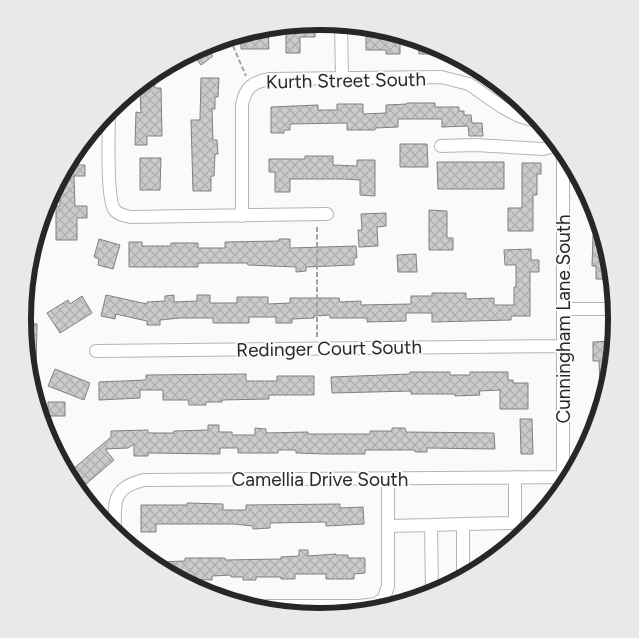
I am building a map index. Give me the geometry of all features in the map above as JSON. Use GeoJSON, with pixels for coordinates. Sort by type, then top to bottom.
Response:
{"type":"FeatureCollection","features":[{"type":"Feature","properties":{"kind":"street"},"geometry":{"type":"LineString","coordinates":[[341,31],[342,78]]}},
{"type":"Feature","properties":{"kind":"street","name":"Kurth Street South"},"geometry":{"type":"LineString","coordinates":[[242,216],[242,105],[248,88],[253,83],[270,78],[441,77],[469,84],[502,107],[528,119]]}},
{"type":"Feature","properties":{"kind":"street"},"geometry":{"type":"LineString","coordinates":[[109,121],[110,194],[114,209],[118,213],[131,217],[322,214]]}},
{"type":"Feature","properties":{"kind":"street"},"geometry":{"type":"LineString","coordinates":[[441,146],[475,145],[543,149],[552,147]]}},
{"type":"Feature","properties":{"kind":"street","name":"Cunningham Lane South"},"geometry":{"type":"LineString","coordinates":[[563,163],[564,473]]}},
{"type":"Feature","properties":{"kind":"street"},"geometry":{"type":"LineString","coordinates":[[563,310],[608,308]]}},
{"type":"Feature","properties":{"kind":"street","name":"Redinger Court South"},"geometry":{"type":"LineString","coordinates":[[96,351],[563,346]]}},
{"type":"Feature","properties":{"kind":"street"},"geometry":{"type":"LineString","coordinates":[[388,526],[511,523],[515,518],[514,477]]}},
{"type":"Feature","properties":{"kind":"street","name":"Camellia Drive South"},"geometry":{"type":"LineString","coordinates":[[115,523],[115,503],[119,493],[125,486],[144,480],[561,478]]}},
{"type":"Feature","properties":{"kind":"street"},"geometry":{"type":"LineString","coordinates":[[380,601],[384,598],[388,586],[388,479]]}},
{"type":"Feature","properties":{"kind":"street"},"geometry":{"type":"LineString","coordinates":[[463,524],[463,570]]}},
{"type":"Feature","properties":{"kind":"street"},"geometry":{"type":"LineString","coordinates":[[431,525],[432,585]]}},
{"type":"Feature","properties":{"kind":"street"},"geometry":{"type":"LineString","coordinates":[[282,606],[357,606]]}},
{"type":"Feature","properties":{"kind":"path"},"geometry":{"type":"LineString","coordinates":[[232,44],[245,75],[253,83]]}},
{"type":"Feature","properties":{"kind":"path"},"geometry":{"type":"LineString","coordinates":[[318,348],[322,214]]}},
{"type":"Feature","properties":{"kind":"building"},"geometry":{"type":"Polygon","coordinates":[[[315,30],[315,37],[300,37],[300,53],[286,53],[286,32],[315,30]]]}},
{"type":"Feature","properties":{"kind":"building"},"geometry":{"type":"Polygon","coordinates":[[[366,34],[400,42],[400,54],[386,54],[386,50],[366,50],[366,34]]]}},
{"type":"Feature","properties":{"kind":"building"},"geometry":{"type":"Polygon","coordinates":[[[268,35],[269,49],[241,49],[241,41],[268,35]]]}},
{"type":"Feature","properties":{"kind":"building"},"geometry":{"type":"Polygon","coordinates":[[[419,48],[432,54],[419,54],[419,48]]]}},
{"type":"Feature","properties":{"kind":"building"},"geometry":{"type":"Polygon","coordinates":[[[214,50],[210,53],[213,56],[201,65],[196,58],[214,50]]]}},
{"type":"Feature","properties":{"kind":"building"},"geometry":{"type":"Polygon","coordinates":[[[201,78],[219,78],[218,97],[215,97],[215,109],[212,109],[213,140],[217,140],[218,154],[215,154],[214,176],[211,176],[211,191],[193,191],[191,120],[200,120],[201,78]]]}},
{"type":"Feature","properties":{"kind":"building"},"geometry":{"type":"Polygon","coordinates":[[[154,82],[155,88],[161,88],[162,136],[147,136],[147,145],[135,145],[136,112],[141,113],[140,93],[145,92],[145,89],[154,82]]]}},
{"type":"Feature","properties":{"kind":"building"},"geometry":{"type":"Polygon","coordinates":[[[435,103],[435,107],[459,107],[459,111],[464,111],[464,115],[471,115],[472,123],[482,123],[483,136],[469,136],[468,126],[442,127],[442,119],[398,119],[398,127],[375,128],[375,130],[347,130],[347,123],[290,124],[290,130],[284,130],[284,133],[271,133],[271,107],[318,105],[318,110],[337,110],[337,104],[363,104],[363,114],[386,113],[386,105],[435,103]]]}},
{"type":"Feature","properties":{"kind":"building"},"geometry":{"type":"Polygon","coordinates":[[[400,144],[427,144],[428,167],[400,167],[400,144]]]}},
{"type":"Feature","properties":{"kind":"building"},"geometry":{"type":"Polygon","coordinates":[[[305,156],[333,156],[333,165],[357,166],[357,160],[375,160],[375,196],[360,195],[360,180],[344,179],[290,179],[290,192],[275,192],[275,172],[269,172],[269,159],[305,159],[305,156]]]}},
{"type":"Feature","properties":{"kind":"building"},"geometry":{"type":"Polygon","coordinates":[[[140,158],[161,158],[160,190],[140,190],[140,158]]]}},
{"type":"Feature","properties":{"kind":"building"},"geometry":{"type":"Polygon","coordinates":[[[78,160],[78,165],[85,165],[85,176],[74,176],[75,206],[87,206],[87,218],[77,218],[77,240],[56,240],[56,206],[60,206],[59,192],[78,160]]]}},
{"type":"Feature","properties":{"kind":"building"},"geometry":{"type":"Polygon","coordinates":[[[437,162],[504,162],[504,189],[438,189],[437,162]]]}},
{"type":"Feature","properties":{"kind":"building"},"geometry":{"type":"Polygon","coordinates":[[[522,163],[541,163],[541,174],[537,174],[537,195],[533,195],[533,231],[508,231],[508,208],[522,208],[522,163]]]}},
{"type":"Feature","properties":{"kind":"building"},"geometry":{"type":"Polygon","coordinates":[[[429,210],[447,211],[447,238],[453,238],[453,250],[429,250],[429,210]]]}},
{"type":"Feature","properties":{"kind":"building"},"geometry":{"type":"Polygon","coordinates":[[[386,213],[386,226],[377,227],[378,246],[359,247],[358,230],[362,230],[361,214],[386,213]]]}},
{"type":"Feature","properties":{"kind":"building"},"geometry":{"type":"Polygon","coordinates":[[[593,236],[596,236],[606,279],[596,279],[596,266],[592,266],[593,236]]]}},
{"type":"Feature","properties":{"kind":"building"},"geometry":{"type":"Polygon","coordinates":[[[99,239],[120,245],[113,269],[98,265],[99,259],[94,257],[99,239]]]}},
{"type":"Feature","properties":{"kind":"building"},"geometry":{"type":"Polygon","coordinates":[[[279,239],[290,239],[290,248],[356,246],[357,258],[354,258],[354,265],[306,267],[306,271],[296,272],[296,267],[248,265],[247,263],[198,263],[198,267],[129,267],[129,242],[142,242],[142,246],[171,246],[171,243],[198,243],[198,248],[225,248],[225,242],[279,241],[279,239]]]}},
{"type":"Feature","properties":{"kind":"building"},"geometry":{"type":"Polygon","coordinates":[[[531,249],[531,260],[539,260],[539,272],[530,272],[530,316],[511,316],[511,320],[432,322],[432,313],[406,313],[406,321],[367,322],[367,318],[330,318],[330,315],[292,319],[292,323],[276,323],[276,317],[249,317],[249,323],[213,323],[213,318],[180,318],[160,320],[160,325],[147,325],[147,321],[116,314],[115,319],[101,316],[106,295],[147,304],[147,302],[165,301],[165,296],[174,295],[174,302],[197,301],[197,295],[210,295],[210,303],[237,303],[237,297],[268,297],[268,304],[290,303],[290,298],[339,298],[340,302],[361,301],[361,305],[411,304],[411,296],[432,296],[432,293],[466,293],[466,299],[494,298],[494,305],[514,305],[516,265],[505,265],[504,250],[531,249]]]}},
{"type":"Feature","properties":{"kind":"building"},"geometry":{"type":"Polygon","coordinates":[[[416,254],[417,272],[398,272],[397,255],[416,254]]]}},
{"type":"Feature","properties":{"kind":"building"},"geometry":{"type":"Polygon","coordinates":[[[82,296],[92,313],[60,333],[47,313],[68,300],[70,304],[82,296]]]}},
{"type":"Feature","properties":{"kind":"building"},"geometry":{"type":"Polygon","coordinates":[[[30,324],[37,324],[36,370],[33,357],[30,324]]]}},
{"type":"Feature","properties":{"kind":"building"},"geometry":{"type":"Polygon","coordinates":[[[608,341],[600,387],[599,361],[593,361],[593,342],[608,341]]]}},
{"type":"Feature","properties":{"kind":"building"},"geometry":{"type":"Polygon","coordinates":[[[55,369],[90,383],[84,400],[48,386],[55,369]]]}},
{"type":"Feature","properties":{"kind":"building"},"geometry":{"type":"Polygon","coordinates":[[[410,372],[450,372],[450,375],[470,375],[470,372],[508,372],[508,380],[513,380],[513,383],[528,383],[528,409],[500,409],[500,390],[479,391],[480,395],[455,396],[455,394],[411,394],[411,391],[332,393],[331,377],[410,374],[410,372]]]}},
{"type":"Feature","properties":{"kind":"building"},"geometry":{"type":"Polygon","coordinates":[[[246,374],[246,381],[277,381],[277,376],[314,376],[314,395],[269,395],[269,399],[222,400],[222,402],[206,402],[206,405],[189,405],[188,400],[163,400],[163,390],[140,390],[140,398],[99,400],[99,382],[146,380],[146,375],[246,374]]]}},
{"type":"Feature","properties":{"kind":"building"},"geometry":{"type":"Polygon","coordinates":[[[48,402],[65,402],[65,416],[48,416],[48,402]]]}},
{"type":"Feature","properties":{"kind":"building"},"geometry":{"type":"Polygon","coordinates":[[[520,419],[532,419],[533,454],[521,454],[520,419]]]}},
{"type":"Feature","properties":{"kind":"building"},"geometry":{"type":"Polygon","coordinates":[[[208,425],[219,425],[219,432],[232,432],[232,435],[255,435],[255,428],[266,429],[266,433],[308,432],[308,434],[370,434],[370,431],[392,431],[392,428],[405,428],[406,432],[494,433],[495,449],[427,448],[427,452],[415,452],[415,450],[365,450],[365,454],[325,454],[296,453],[296,450],[278,450],[278,453],[238,453],[238,448],[220,448],[220,454],[148,453],[148,456],[134,456],[134,444],[128,448],[105,449],[114,460],[86,484],[73,469],[111,437],[111,431],[148,430],[148,433],[174,433],[174,431],[208,430],[208,425]]]}},
{"type":"Feature","properties":{"kind":"building"},"geometry":{"type":"Polygon","coordinates":[[[187,503],[223,504],[223,510],[246,510],[246,505],[340,504],[340,508],[363,507],[364,524],[326,526],[326,522],[270,523],[270,528],[253,529],[253,526],[234,524],[156,524],[156,532],[141,532],[141,505],[187,505],[187,503]]]}},
{"type":"Feature","properties":{"kind":"building"},"geometry":{"type":"Polygon","coordinates":[[[299,550],[308,550],[308,556],[336,554],[348,555],[348,558],[365,558],[365,573],[354,574],[354,579],[326,579],[326,574],[295,574],[295,579],[256,577],[256,580],[243,580],[243,577],[231,577],[231,575],[212,576],[212,580],[195,579],[163,562],[185,561],[185,558],[225,558],[225,560],[281,559],[281,557],[299,556],[299,550]]]}}]}
